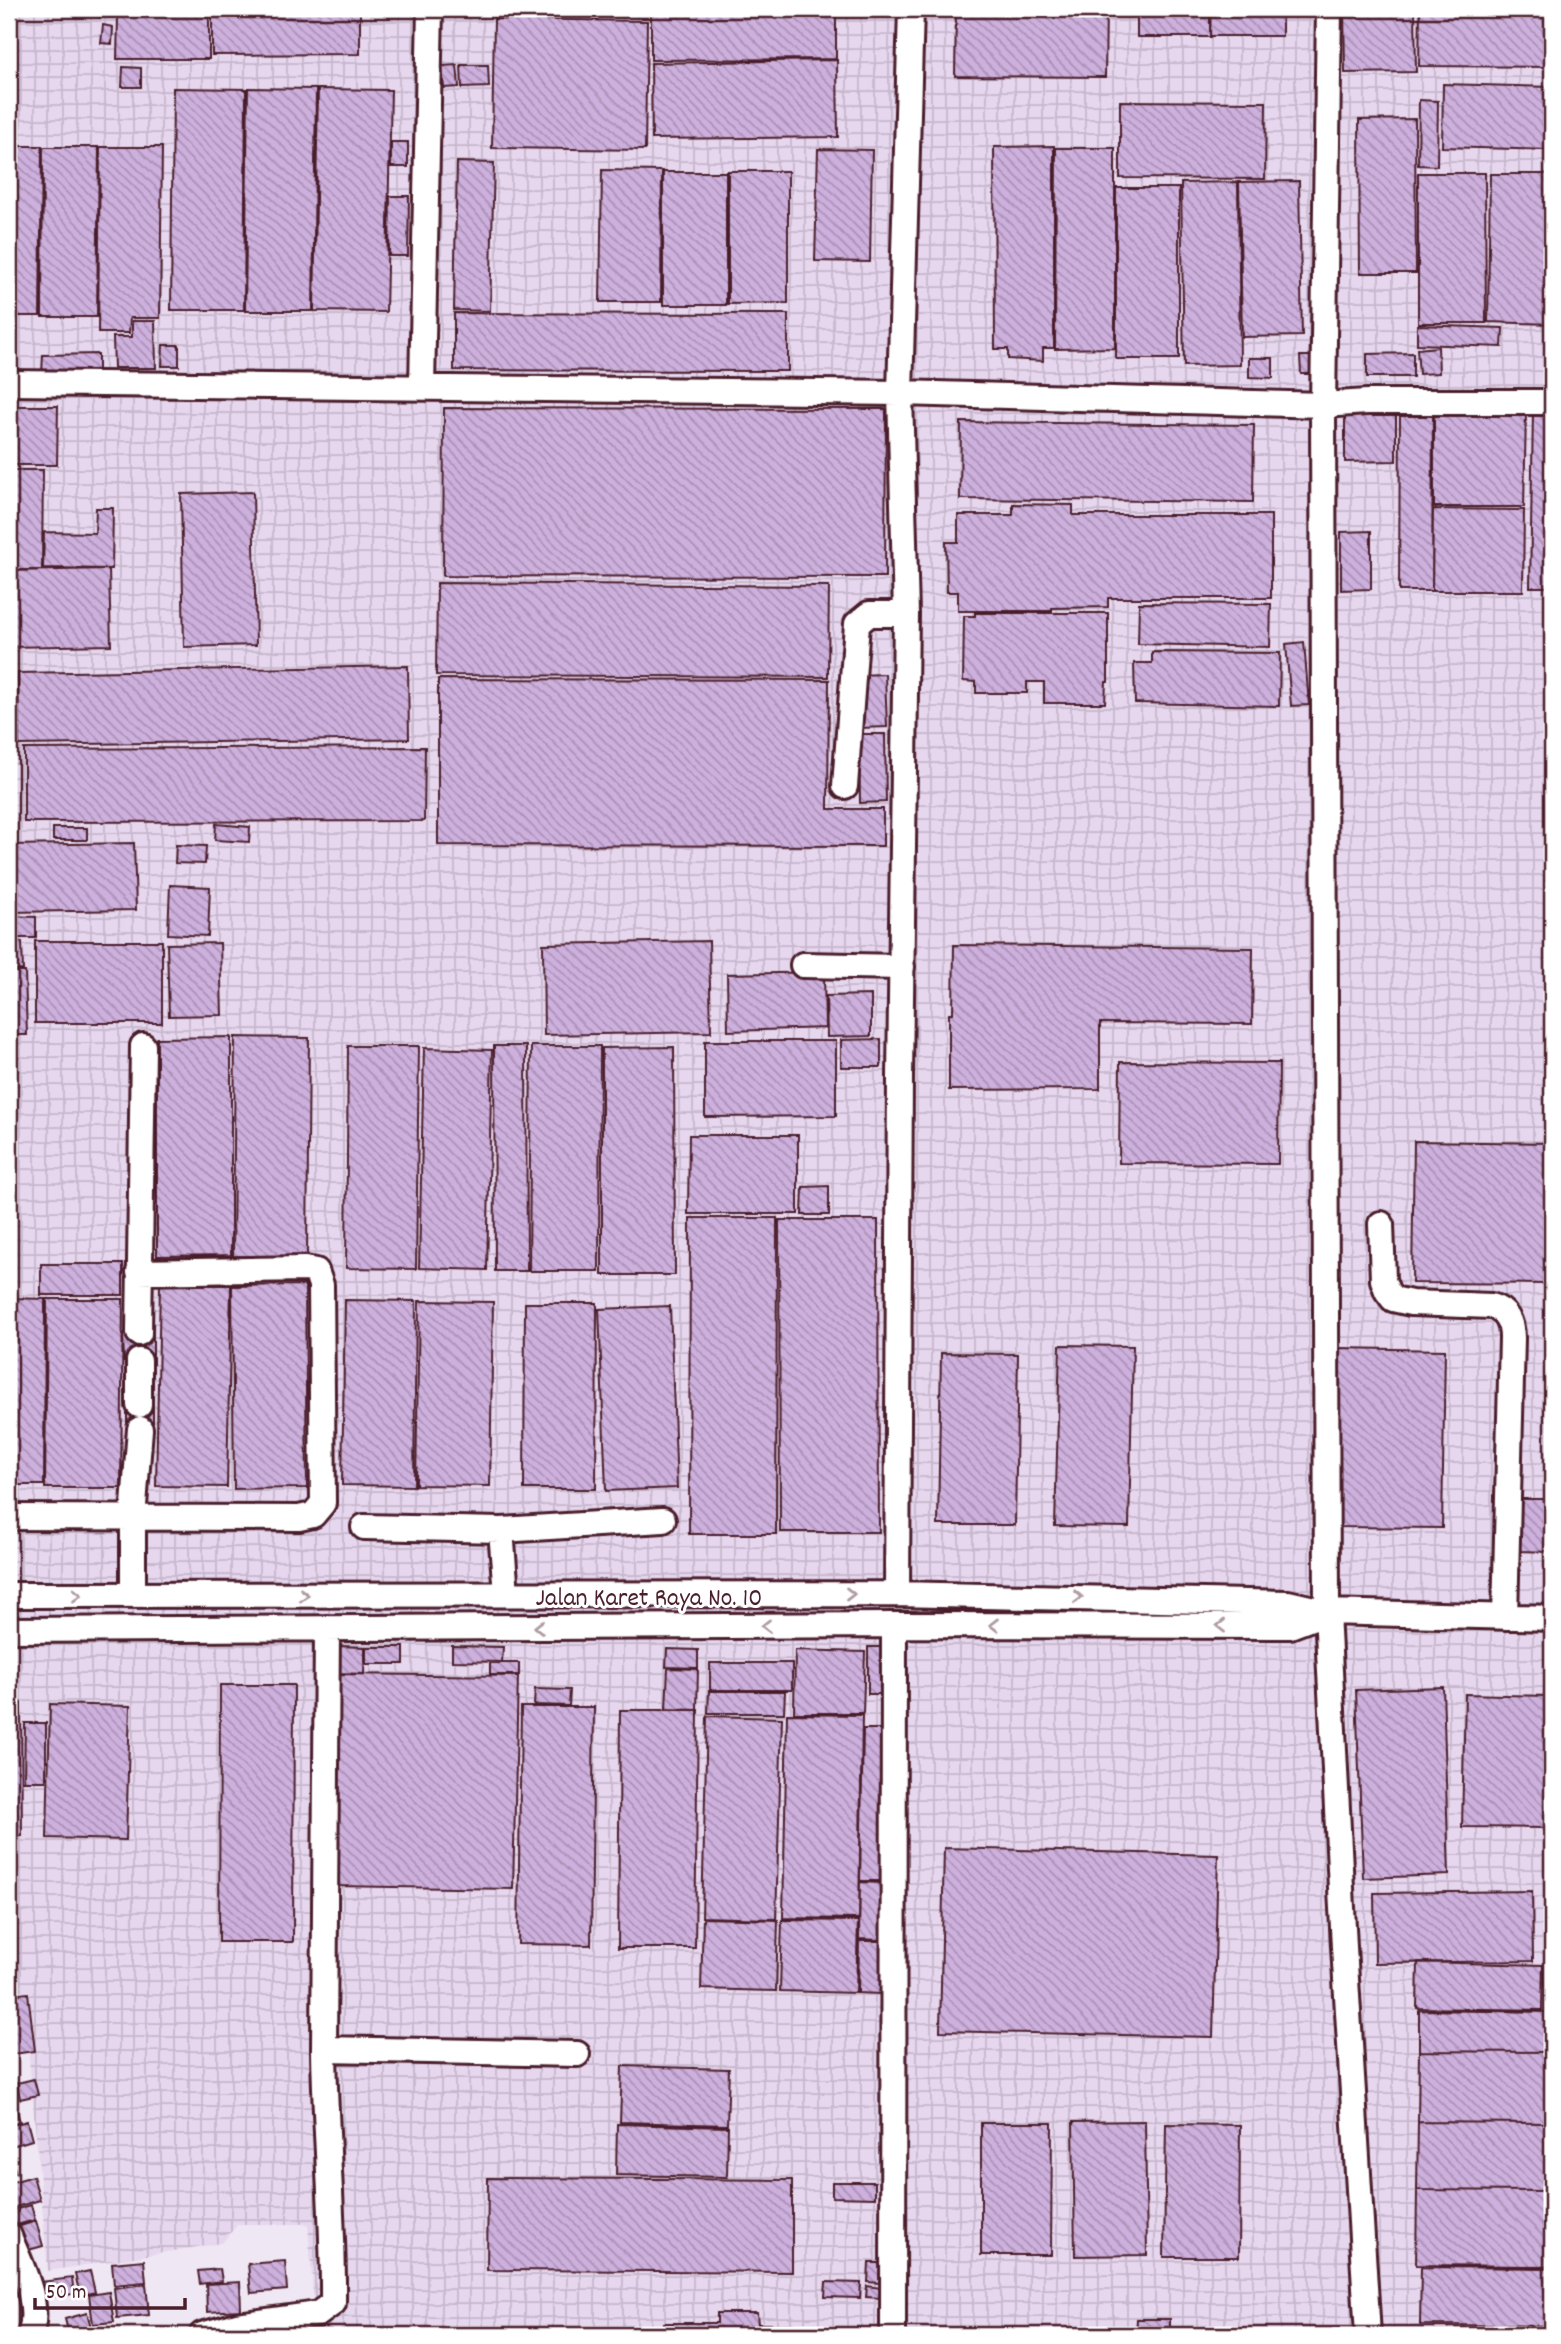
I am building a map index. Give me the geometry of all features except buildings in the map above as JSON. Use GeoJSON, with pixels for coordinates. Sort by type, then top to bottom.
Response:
{"type":"FeatureCollection","features":[{"type":"Feature","properties":{"kind":"street"},"geometry":{"type":"LineString","coordinates":[[422,386],[430,9]]}},
{"type":"Feature","properties":{"kind":"street"},"geometry":{"type":"LineString","coordinates":[[897,1594],[906,614],[900,393],[911,9]]}},
{"type":"Feature","properties":{"kind":"street"},"geometry":{"type":"LineString","coordinates":[[1329,9],[1323,405],[1326,1612],[1368,2335]]}},
{"type":"Feature","properties":{"kind":"street"},"geometry":{"type":"LineString","coordinates":[[9,383],[900,393],[1323,405],[1367,402],[1552,402]]}},
{"type":"Feature","properties":{"kind":"street"},"geometry":{"type":"LineString","coordinates":[[845,786],[857,624],[869,614],[906,614]]}},
{"type":"Feature","properties":{"kind":"street"},"geometry":{"type":"LineString","coordinates":[[803,965],[902,967]]}},
{"type":"Feature","properties":{"kind":"street"},"geometry":{"type":"LineString","coordinates":[[139,1334],[144,1046]]}},
{"type":"Feature","properties":{"kind":"street"},"geometry":{"type":"LineString","coordinates":[[1381,1224],[1383,1280],[1393,1298],[1411,1303],[1491,1306],[1499,1308],[1511,1324],[1513,1338],[1505,1617]]}},
{"type":"Feature","properties":{"kind":"street"},"geometry":{"type":"LineString","coordinates":[[9,1517],[299,1518],[313,1515],[323,1503],[321,1285],[316,1271],[139,1272]]}},
{"type":"Feature","properties":{"kind":"street"},"geometry":{"type":"LineString","coordinates":[[133,1595],[133,1518],[140,1417],[139,1362]]}},
{"type":"Feature","properties":{"kind":"street"},"geometry":{"type":"LineString","coordinates":[[364,1528],[501,1530],[663,1520]]}},
{"type":"Feature","properties":{"kind":"street"},"geometry":{"type":"LineString","coordinates":[[501,1530],[506,1594]]}},
{"type":"Feature","properties":{"kind":"street","name":"Jalan Karet Raya No. 10"},"geometry":{"type":"LineString","coordinates":[[9,1595],[897,1594],[1289,1615]]}},
{"type":"Feature","properties":{"kind":"street"},"geometry":{"type":"LineString","coordinates":[[1289,1615],[1326,1612],[1552,1618]]}},
{"type":"Feature","properties":{"kind":"street","name":"Jalan Karet Raya No. 10"},"geometry":{"type":"LineString","coordinates":[[9,1630],[894,1625],[1289,1615]]}},
{"type":"Feature","properties":{"kind":"street"},"geometry":{"type":"LineString","coordinates":[[893,2335],[894,1625]]}},
{"type":"Feature","properties":{"kind":"street"},"geometry":{"type":"LineString","coordinates":[[202,2335],[236,2325],[318,2314],[332,2303],[333,2250],[324,2049],[327,1628]]}},
{"type":"Feature","properties":{"kind":"street"},"geometry":{"type":"LineString","coordinates":[[324,2049],[577,2054]]}},
{"type":"Feature","properties":{"kind":"street"},"geometry":{"type":"LineString","coordinates":[[9,2236],[28,2286],[34,2312],[30,2335]]}},
{"type":"Feature","properties":{"kind":"shaded area"},"geometry":{"type":"Polygon","coordinates":[[[9,9],[1552,9],[1552,2335],[231,2335],[315,2320],[308,2224],[238,2224],[222,2243],[48,2271],[23,1991],[9,1992],[9,9]]]}}]}
